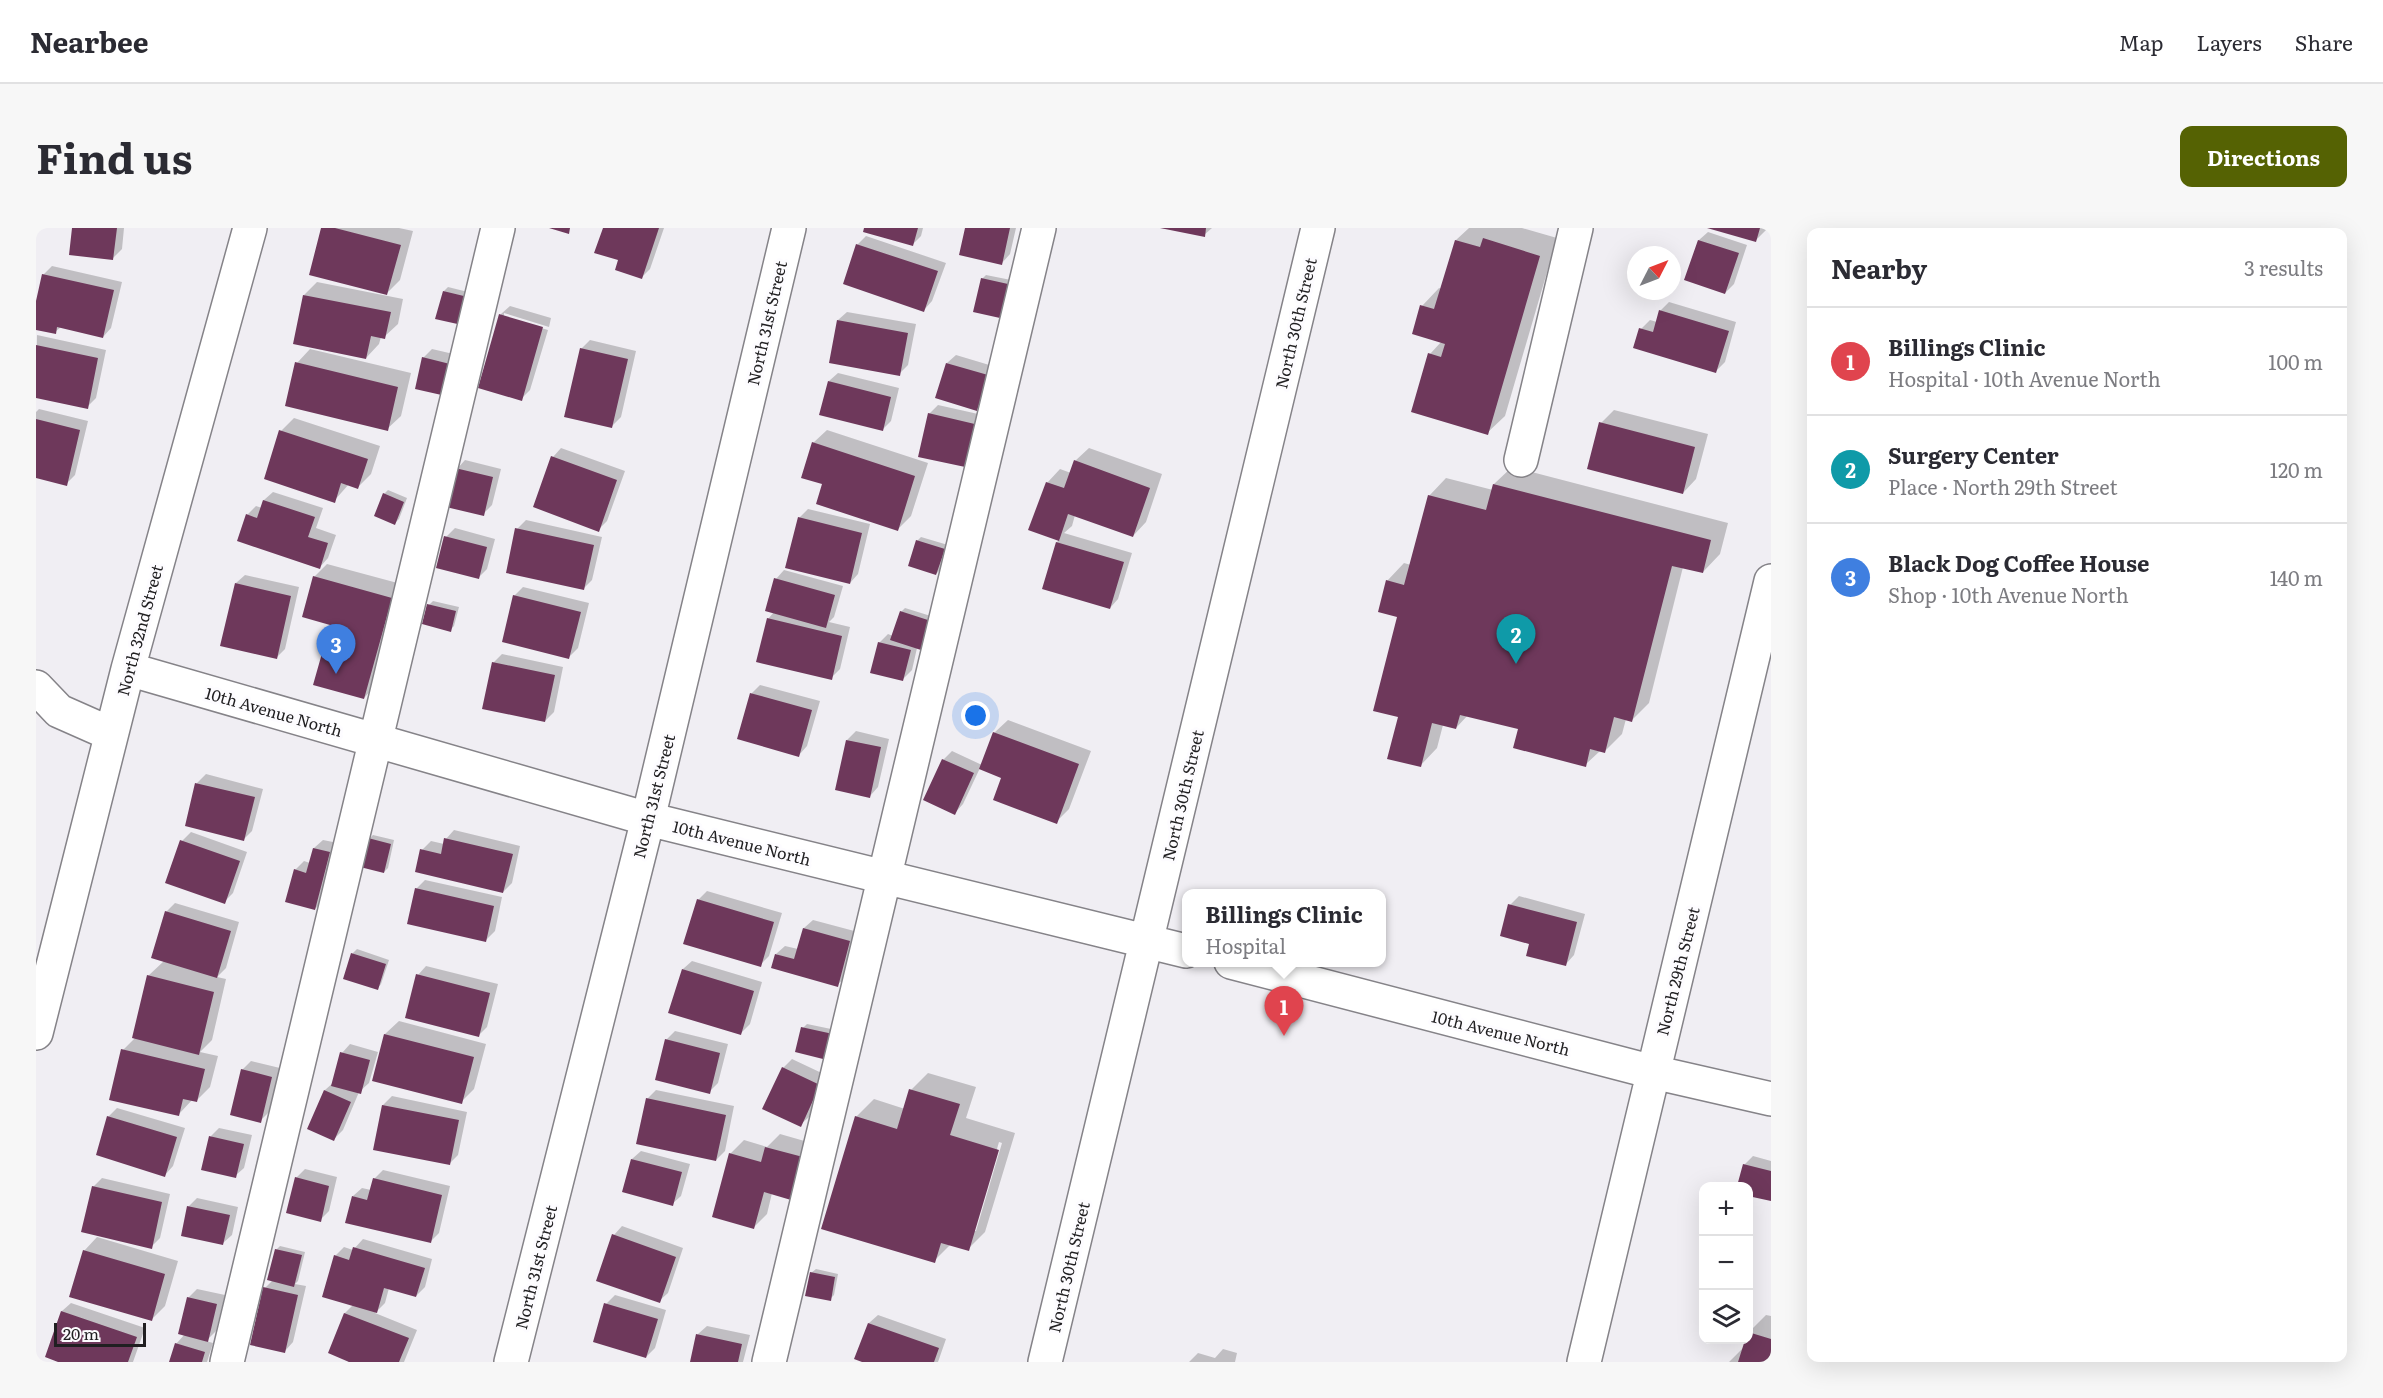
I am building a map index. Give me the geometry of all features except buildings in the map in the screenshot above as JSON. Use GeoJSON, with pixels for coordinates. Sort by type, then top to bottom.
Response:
{"type":"FeatureCollection","features":[{"type":"Feature","properties":{"kind":"street","name":"North 32nd Street"},"geometry":{"type":"LineString","coordinates":[[36,1033],[128,669],[250,228]]}},
{"type":"Feature","properties":{"kind":"street"},"geometry":{"type":"LineString","coordinates":[[227,1362],[498,228]]}},
{"type":"Feature","properties":{"kind":"street","name":"North 31st Street"},"geometry":{"type":"LineString","coordinates":[[511,1362],[648,819],[789,228]]}},
{"type":"Feature","properties":{"kind":"street"},"geometry":{"type":"LineString","coordinates":[[769,1362],[1039,228]]}},
{"type":"Feature","properties":{"kind":"street","name":"North 30th Street"},"geometry":{"type":"LineString","coordinates":[[1045,1362],[1318,228]]}},
{"type":"Feature","properties":{"kind":"street"},"geometry":{"type":"LineString","coordinates":[[1521,460],[1576,228]]}},
{"type":"Feature","properties":{"kind":"street","name":"North 29th Street"},"geometry":{"type":"LineString","coordinates":[[1584,1362],[1771,581]]}},
{"type":"Feature","properties":{"kind":"street","name":"10th Avenue North"},"geometry":{"type":"LineString","coordinates":[[128,669],[648,819],[1182,950]]}},
{"type":"Feature","properties":{"kind":"street"},"geometry":{"type":"LineString","coordinates":[[36,687],[59,711],[111,734]]}},
{"type":"Feature","properties":{"kind":"street","name":"10th Avenue North"},"geometry":{"type":"LineString","coordinates":[[1246,967],[1653,1072],[1771,1099]]}},
{"type":"Feature","properties":{"kind":"place","name":"Surgery Center"},"geometry":{"type":"Point","coordinates":[1516,664]}},
{"type":"Feature","properties":{"kind":"place","name":"Black Dog Coffee House"},"geometry":{"type":"Point","coordinates":[336,674]}},
{"type":"Feature","properties":{"kind":"place","name":"Billings Clinic"},"geometry":{"type":"Point","coordinates":[1284,1036]}}]}
